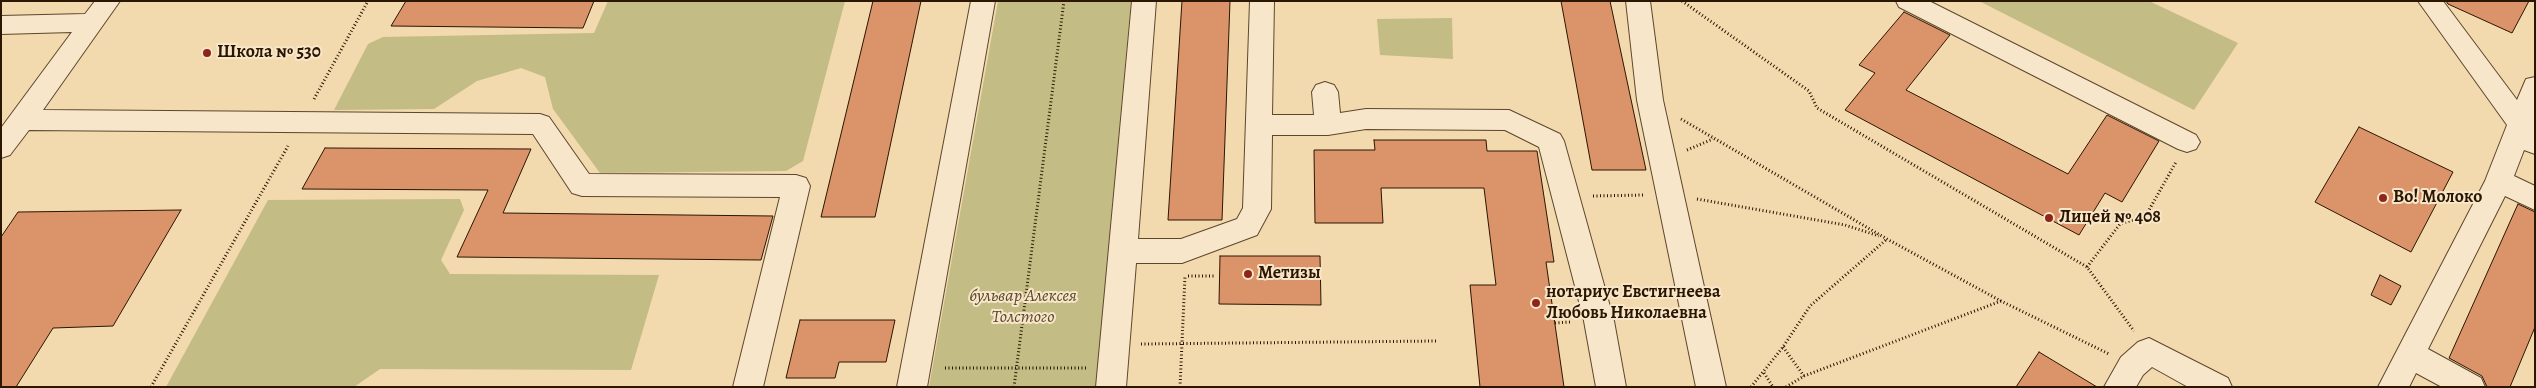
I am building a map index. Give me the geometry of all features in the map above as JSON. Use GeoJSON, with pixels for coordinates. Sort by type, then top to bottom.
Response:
{"type":"FeatureCollection","features":[{"type":"Feature","properties":{"kind":"street"},"geometry":{"type":"LineString","coordinates":[[1,148],[108,1]]}},
{"type":"Feature","properties":{"kind":"street"},"geometry":{"type":"LineString","coordinates":[[913,378],[983,1]]}},
{"type":"Feature","properties":{"kind":"street"},"geometry":{"type":"LineString","coordinates":[[1112,378],[1144,1]]}},
{"type":"Feature","properties":{"kind":"street"},"geometry":{"type":"LineString","coordinates":[[1123,251],[1182,251],[1247,227],[1258,209],[1262,1]]}},
{"type":"Feature","properties":{"kind":"street"},"geometry":{"type":"LineString","coordinates":[[1638,1],[1650,100],[1711,387]]}},
{"type":"Feature","properties":{"kind":"street"},"geometry":{"type":"LineString","coordinates":[[1908,1],[2187,142]]}},
{"type":"Feature","properties":{"kind":"street"},"geometry":{"type":"LineString","coordinates":[[2430,1],[2528,134]]}},
{"type":"Feature","properties":{"kind":"street"},"geometry":{"type":"LineString","coordinates":[[1,25],[92,23]]}},
{"type":"Feature","properties":{"kind":"street"},"geometry":{"type":"LineString","coordinates":[[2393,387],[2499,181],[2528,134],[2535,86]]}},
{"type":"Feature","properties":{"kind":"street"},"geometry":{"type":"LineString","coordinates":[[1325,92],[1328,125]]}},
{"type":"Feature","properties":{"kind":"street"},"geometry":{"type":"LineString","coordinates":[[1259,125],[1328,125],[1366,119],[1509,120],[1551,141],[1599,321],[1611,387]]}},
{"type":"Feature","properties":{"kind":"street"},"geometry":{"type":"LineString","coordinates":[[22,120],[540,124],[582,185],[796,186],[748,387]]}},
{"type":"Feature","properties":{"kind":"street"},"geometry":{"type":"LineString","coordinates":[[2499,181],[2535,199]]}},
{"type":"Feature","properties":{"kind":"street"},"geometry":{"type":"LineString","coordinates":[[2411,355],[2470,387]]}},
{"type":"Feature","properties":{"kind":"street"},"geometry":{"type":"LineString","coordinates":[[2133,368],[2217,387]]}},
{"type":"Feature","properties":{"kind":"path"},"geometry":{"type":"LineString","coordinates":[[151,387],[368,1]]}},
{"type":"Feature","properties":{"kind":"path"},"geometry":{"type":"LineString","coordinates":[[1014,387],[1064,1]]}},
{"type":"Feature","properties":{"kind":"path"},"geometry":{"type":"LineString","coordinates":[[1682,1],[1717,28],[1809,91],[1817,108],[2086,267],[2133,368]]}},
{"type":"Feature","properties":{"kind":"path"},"geometry":{"type":"LineString","coordinates":[[1650,100],[1887,238],[2001,301],[2133,368]]}},
{"type":"Feature","properties":{"kind":"path"},"geometry":{"type":"LineString","coordinates":[[2086,267],[2120,224],[2139,218],[2149,210],[2187,142]]}},
{"type":"Feature","properties":{"kind":"path"},"geometry":{"type":"LineString","coordinates":[[1567,197],[1671,194],[1845,225],[1887,238]]}},
{"type":"Feature","properties":{"kind":"path"},"geometry":{"type":"LineString","coordinates":[[1751,387],[1783,347],[1810,306],[1887,238]]}},
{"type":"Feature","properties":{"kind":"path"},"geometry":{"type":"LineString","coordinates":[[1180,387],[1186,276]]}},
{"type":"Feature","properties":{"kind":"path"},"geometry":{"type":"LineString","coordinates":[[1786,387],[1804,376],[2001,301]]}},
{"type":"Feature","properties":{"kind":"path"},"geometry":{"type":"LineString","coordinates":[[1138,344],[1437,341]]}},
{"type":"Feature","properties":{"kind":"path"},"geometry":{"type":"LineString","coordinates":[[1783,347],[1804,376]]}},
{"type":"Feature","properties":{"kind":"path"},"geometry":{"type":"LineString","coordinates":[[913,378],[1016,367],[1112,378]]}},
{"type":"Feature","properties":{"kind":"path"},"geometry":{"type":"LineString","coordinates":[[1764,373],[1774,387]]}},
{"type":"Feature","properties":{"kind":"green space"},"geometry":{"type":"Polygon","coordinates":[[[608,1],[845,1],[803,161],[786,171],[600,173],[553,109],[545,77],[521,68],[477,81],[434,109],[334,110],[368,44],[383,37],[594,33],[608,1]]]}},
{"type":"Feature","properties":{"kind":"green space","name":"бульвар Алексея Толстого"},"geometry":{"type":"Polygon","coordinates":[[[998,1],[1131,1],[1096,387],[929,387],[998,1]]]}},
{"type":"Feature","properties":{"kind":"green space"},"geometry":{"type":"Polygon","coordinates":[[[1979,1],[2149,1],[2238,43],[2194,110],[1979,1]]]}},
{"type":"Feature","properties":{"kind":"green space"},"geometry":{"type":"Polygon","coordinates":[[[1452,18],[1453,59],[1380,55],[1377,19],[1452,18]]]}},
{"type":"Feature","properties":{"kind":"green space"},"geometry":{"type":"Polygon","coordinates":[[[460,199],[464,210],[441,260],[450,274],[659,275],[631,370],[380,369],[354,387],[166,387],[268,200],[460,199]]]}},
{"type":"Feature","properties":{"kind":"building"},"geometry":{"type":"Polygon","coordinates":[[[406,1],[594,1],[583,28],[391,26],[406,1]]]}},
{"type":"Feature","properties":{"kind":"building"},"geometry":{"type":"Polygon","coordinates":[[[873,1],[921,1],[875,217],[821,217],[873,1]]]}},
{"type":"Feature","properties":{"kind":"building"},"geometry":{"type":"Polygon","coordinates":[[[1182,1],[1230,1],[1222,220],[1168,220],[1182,1]]]}},
{"type":"Feature","properties":{"kind":"building"},"geometry":{"type":"Polygon","coordinates":[[[1561,1],[1610,1],[1646,170],[1592,170],[1561,1]]]}},
{"type":"Feature","properties":{"kind":"building"},"geometry":{"type":"Polygon","coordinates":[[[2446,1],[2529,1],[2512,33],[2448,4],[2446,1]]]}},
{"type":"Feature","properties":{"kind":"building"},"geometry":{"type":"Polygon","coordinates":[[[1904,12],[1950,35],[1906,90],[2068,174],[2107,115],[2159,141],[2122,202],[2105,193],[2079,235],[1845,110],[1875,73],[1859,65],[1904,12]]]}},
{"type":"Feature","properties":{"kind":"building"},"geometry":{"type":"Polygon","coordinates":[[[2359,127],[2453,172],[2411,252],[2315,202],[2359,127]]]}},
{"type":"Feature","properties":{"kind":"building"},"geometry":{"type":"Polygon","coordinates":[[[1374,140],[1486,140],[1487,151],[1537,151],[1554,262],[1546,262],[1564,387],[1480,387],[1470,285],[1496,285],[1484,188],[1381,188],[1383,223],[1315,223],[1314,150],[1375,150],[1374,140]]]}},
{"type":"Feature","properties":{"kind":"building"},"geometry":{"type":"Polygon","coordinates":[[[325,148],[531,149],[503,213],[773,216],[761,260],[457,257],[488,190],[302,189],[325,148]]]}},
{"type":"Feature","properties":{"kind":"building"},"geometry":{"type":"Polygon","coordinates":[[[2518,204],[2535,212],[2535,327],[2510,387],[2487,387],[2482,376],[2449,358],[2518,204]]]}},
{"type":"Feature","properties":{"kind":"building"},"geometry":{"type":"Polygon","coordinates":[[[181,210],[113,326],[53,328],[16,387],[1,387],[1,237],[18,212],[181,210]]]}},
{"type":"Feature","properties":{"kind":"building"},"geometry":{"type":"Polygon","coordinates":[[[1220,256],[1320,256],[1321,305],[1219,304],[1220,256]]]}},
{"type":"Feature","properties":{"kind":"building"},"geometry":{"type":"Polygon","coordinates":[[[2380,275],[2401,286],[2391,305],[2371,295],[2380,275]]]}},
{"type":"Feature","properties":{"kind":"building"},"geometry":{"type":"Polygon","coordinates":[[[800,320],[895,320],[886,362],[839,362],[835,378],[786,378],[800,320]]]}},
{"type":"Feature","properties":{"kind":"building"},"geometry":{"type":"Polygon","coordinates":[[[2039,352],[2097,387],[2016,387],[2039,352]]]}},
{"type":"Feature","properties":{"kind":"place","name":"Школа № 530"},"geometry":{"type":"Point","coordinates":[207,53]}},
{"type":"Feature","properties":{"kind":"place","name":"Во! Молоко"},"geometry":{"type":"Point","coordinates":[2383,198]}},
{"type":"Feature","properties":{"kind":"place","name":"Лицей № 408"},"geometry":{"type":"Point","coordinates":[2049,218]}},
{"type":"Feature","properties":{"kind":"place","name":"Метизы"},"geometry":{"type":"Point","coordinates":[1248,274]}},
{"type":"Feature","properties":{"kind":"place","name":"нотариус Евстигнеева Любовь Николаевна"},"geometry":{"type":"Point","coordinates":[1536,303]}}]}
